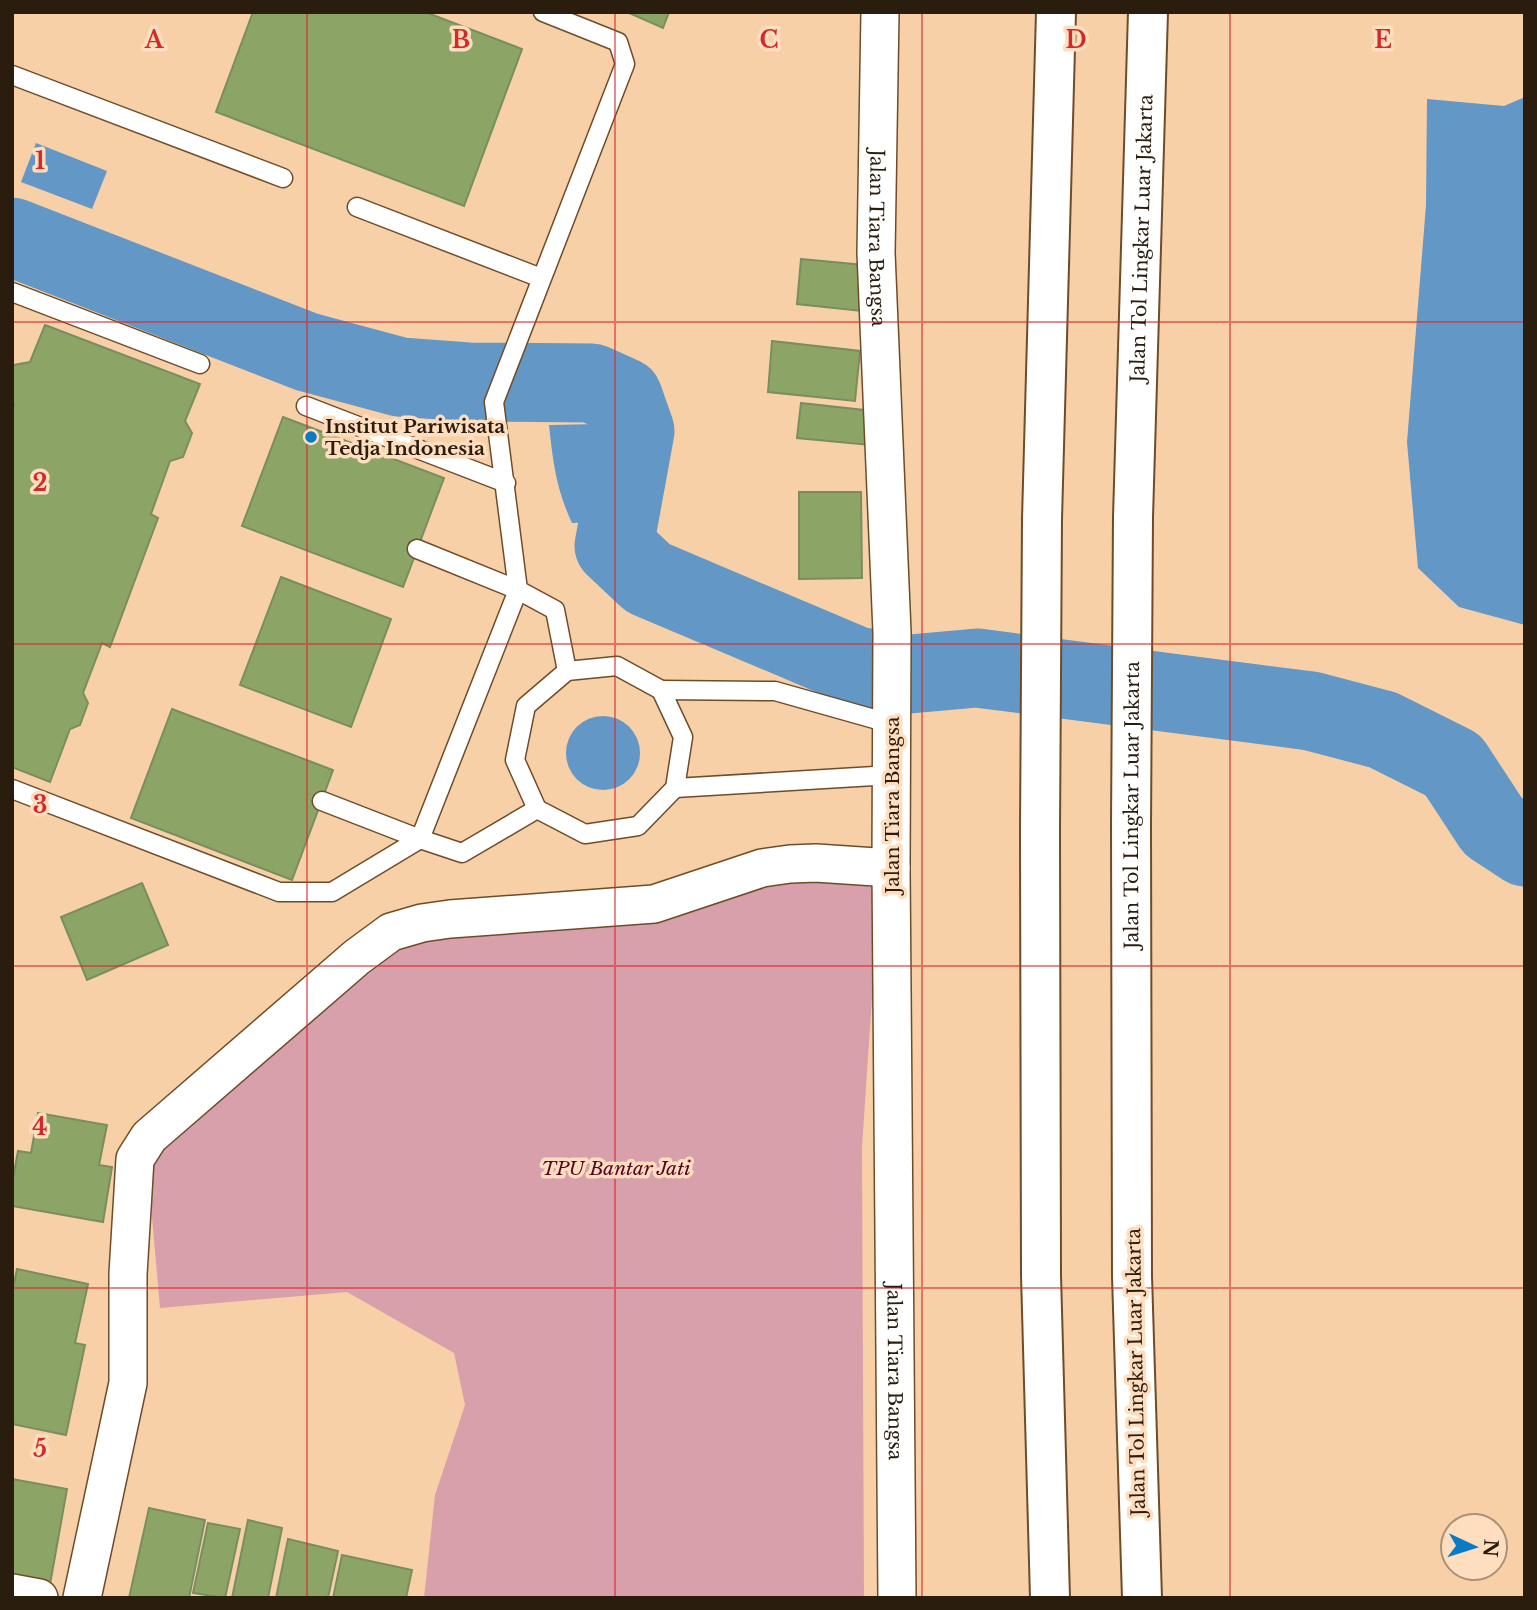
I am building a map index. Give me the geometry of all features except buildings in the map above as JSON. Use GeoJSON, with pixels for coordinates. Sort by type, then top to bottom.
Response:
{"type":"FeatureCollection","features":[{"type":"Feature","properties":{"kind":"highway"},"geometry":{"type":"LineString","coordinates":[[1050,1598],[1041,1275],[1040,831],[1042,519],[1056,12]]}},
{"type":"Feature","properties":{"kind":"highway","name":"Jalan Tol Lingkar Luar Jakarta"},"geometry":{"type":"LineString","coordinates":[[1142,1598],[1132,1276],[1130,826],[1133,517],[1148,12]]}},
{"type":"Feature","properties":{"kind":"street","name":"Jalan Tiara Bangsa"},"geometry":{"type":"LineString","coordinates":[[880,12],[876,253],[892,632],[891,868],[897,1598]]}},
{"type":"Feature","properties":{"kind":"street"},"geometry":{"type":"LineString","coordinates":[[82,1598],[128,1383],[128,1274],[135,1159],[149,1137],[357,957],[391,932],[422,923],[450,919],[654,904],[762,868],[790,864],[891,868]]}},
{"type":"Feature","properties":{"kind":"street"},"geometry":{"type":"LineString","coordinates":[[12,1593],[39,1598]]}},
{"type":"Feature","properties":{"kind":"lane"},"geometry":{"type":"LineString","coordinates":[[12,789],[279,892],[332,892],[420,839],[518,590],[494,402],[625,64],[618,42],[543,12]]}},
{"type":"Feature","properties":{"kind":"lane"},"geometry":{"type":"LineString","coordinates":[[12,75],[283,178]]}},
{"type":"Feature","properties":{"kind":"lane"},"geometry":{"type":"LineString","coordinates":[[357,207],[541,278]]}},
{"type":"Feature","properties":{"kind":"lane"},"geometry":{"type":"LineString","coordinates":[[12,292],[200,364]]}},
{"type":"Feature","properties":{"kind":"lane"},"geometry":{"type":"LineString","coordinates":[[306,406],[506,483]]}},
{"type":"Feature","properties":{"kind":"lane"},"geometry":{"type":"LineString","coordinates":[[417,549],[518,590],[555,610],[567,671]]}},
{"type":"Feature","properties":{"kind":"lane"},"geometry":{"type":"LineString","coordinates":[[661,690],[683,737],[676,788],[638,826],[585,834],[537,809],[515,760],[520,733],[526,706],[567,671],[617,666],[661,690],[775,691],[892,712]]}},
{"type":"Feature","properties":{"kind":"lane"},"geometry":{"type":"LineString","coordinates":[[676,788],[891,775]]}},
{"type":"Feature","properties":{"kind":"lane"},"geometry":{"type":"LineString","coordinates":[[322,801],[462,853],[537,809]]}},
{"type":"Feature","properties":{"kind":"green space","name":"TPU Bantar Jati"},"geometry":{"type":"Polygon","coordinates":[[[794,875],[880,878],[862,1147],[864,1598],[424,1598],[435,1495],[465,1405],[454,1353],[347,1292],[160,1308],[150,1194],[151,1157],[373,966],[416,936],[794,875]]]}},
{"type":"Feature","properties":{"kind":"water"},"geometry":{"type":"Polygon","coordinates":[[[1525,97],[1525,625],[1459,607],[1418,568],[1407,442],[1426,205],[1427,99],[1504,106],[1525,97]]]}},
{"type":"Feature","properties":{"kind":"water"},"geometry":{"type":"Polygon","coordinates":[[[36,143],[107,171],[92,209],[21,182],[36,143]]]}},
{"type":"Feature","properties":{"kind":"water"},"geometry":{"type":"Polygon","coordinates":[[[600,424],[594,522],[572,523],[556,475],[549,425],[600,424]]]}},
{"type":"Feature","properties":{"kind":"water"},"geometry":{"type":"Polygon","coordinates":[[[603,716],[624,722],[634,732],[640,753],[634,774],[624,784],[603,790],[582,784],[572,774],[566,753],[572,732],[582,722],[603,716]]]}},
{"type":"Feature","properties":{"kind":"waterway"},"geometry":{"type":"LineString","coordinates":[[12,237],[307,352],[400,377],[468,382],[592,383],[623,397],[635,431],[614,546],[648,578],[856,666],[910,674],[977,668],[1311,711],[1383,730],[1453,765],[1493,826],[1525,847]]}},
{"type":"Feature","properties":{"kind":"place","name":"Institut Pariwisata Tedja Indonesia"},"geometry":{"type":"Point","coordinates":[311,437]}}]}
